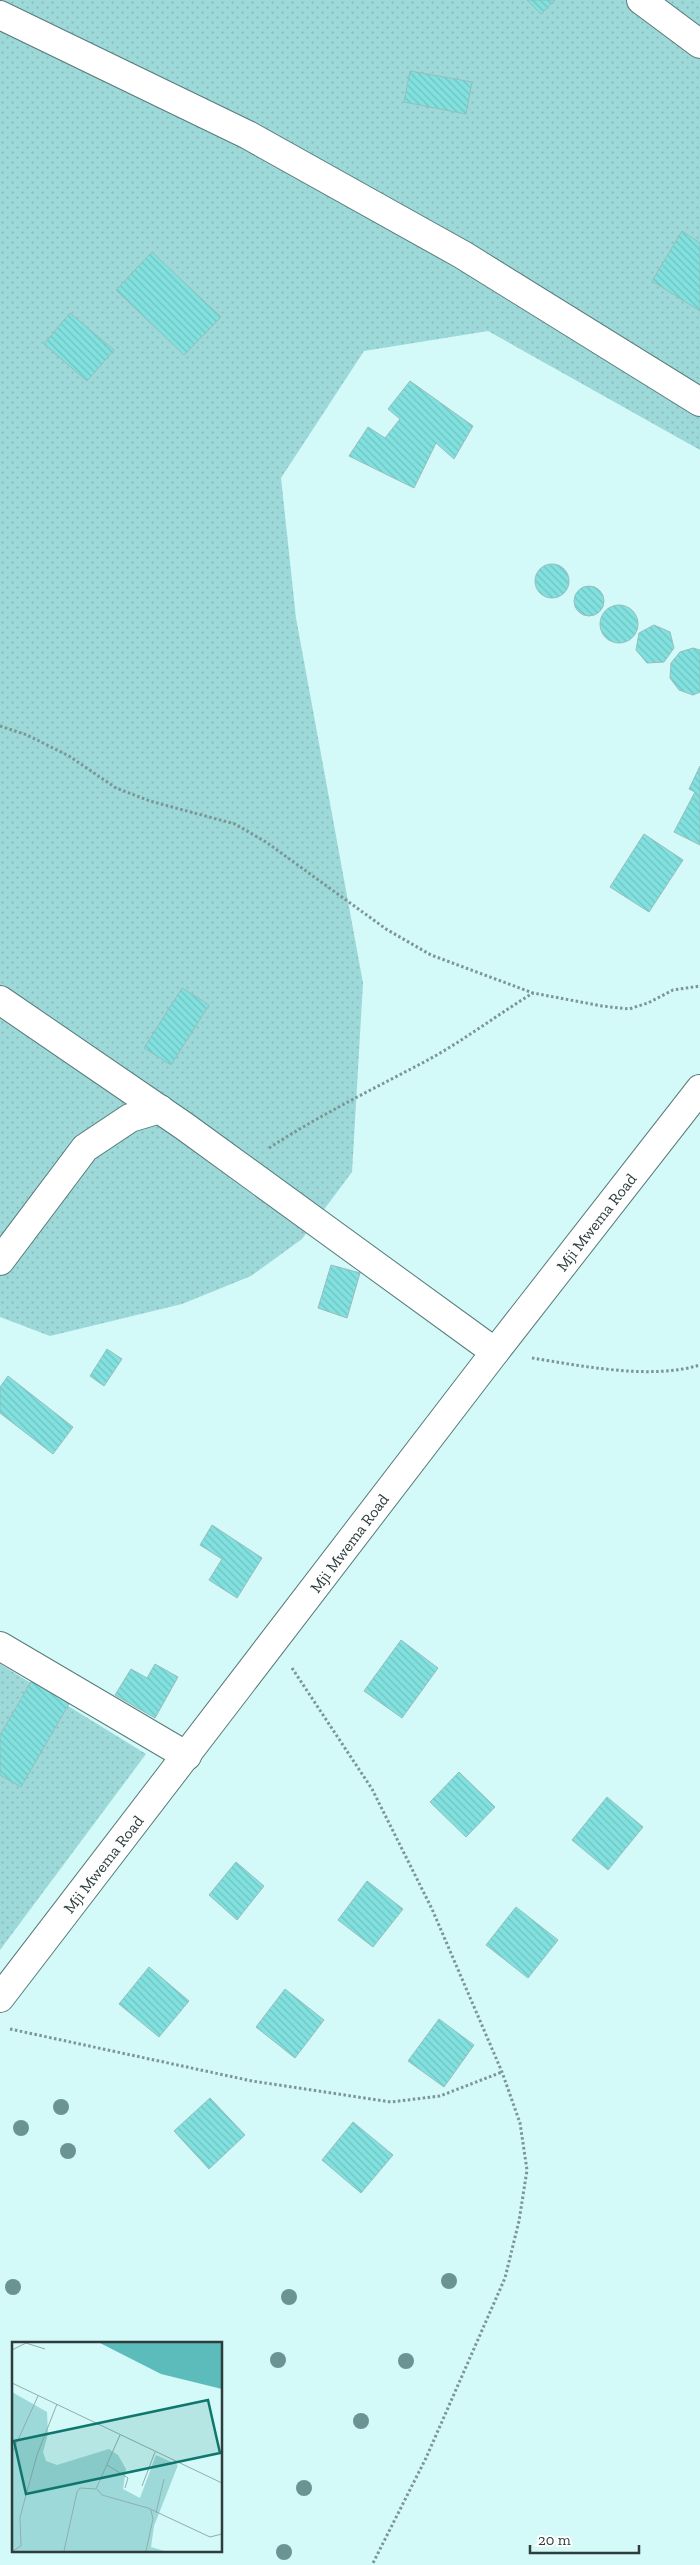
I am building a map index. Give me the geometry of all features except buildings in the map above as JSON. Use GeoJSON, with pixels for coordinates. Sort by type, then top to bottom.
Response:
{"type":"FeatureCollection","features":[{"type":"Feature","properties":{"kind":"street"},"geometry":{"type":"LineString","coordinates":[[641,0],[700,44]]}},
{"type":"Feature","properties":{"kind":"street"},"geometry":{"type":"LineString","coordinates":[[0,15],[248,135],[463,255],[700,402]]}},
{"type":"Feature","properties":{"kind":"street"},"geometry":{"type":"LineString","coordinates":[[0,1000],[240,1166],[494,1352]]}},
{"type":"Feature","properties":{"kind":"street","name":"Mji Mwema Road"},"geometry":{"type":"LineString","coordinates":[[0,1998],[187,1756],[494,1352],[700,1089]]}},
{"type":"Feature","properties":{"kind":"street"},"geometry":{"type":"LineString","coordinates":[[0,1261],[85,1148],[130,1118],[160,1109]]}},
{"type":"Feature","properties":{"kind":"street"},"geometry":{"type":"LineString","coordinates":[[0,1646],[187,1756]]}},
{"type":"Feature","properties":{"kind":"path"},"geometry":{"type":"LineString","coordinates":[[0,726],[27,735],[68,756],[116,788],[150,801],[235,824],[266,842],[386,929],[431,955],[533,993],[570,1002],[629,1008],[648,1003],[673,990],[700,986]]}},
{"type":"Feature","properties":{"kind":"path"},"geometry":{"type":"LineString","coordinates":[[240,1166],[332,1108],[456,1044],[494,1016],[533,993]]}},
{"type":"Feature","properties":{"kind":"path"},"geometry":{"type":"LineString","coordinates":[[494,1352],[577,1365],[648,1371],[687,1369],[700,1365]]}},
{"type":"Feature","properties":{"kind":"path"},"geometry":{"type":"LineString","coordinates":[[274,1640],[372,1789],[432,1908],[502,2072],[520,2123],[527,2170],[519,2221],[505,2278],[426,2458],[372,2565]]}},
{"type":"Feature","properties":{"kind":"path"},"geometry":{"type":"LineString","coordinates":[[0,2027],[252,2081],[391,2102],[440,2096],[502,2072]]}},
{"type":"Feature","properties":{"kind":"shaded area"},"geometry":{"type":"Polygon","coordinates":[[[0,0],[700,0],[700,450],[488,331],[364,351],[281,478],[296,618],[363,983],[352,1172],[302,1239],[251,1276],[182,1304],[50,1336],[0,1317],[0,0]]]}},
{"type":"Feature","properties":{"kind":"shaded area"},"geometry":{"type":"Polygon","coordinates":[[[0,1664],[146,1754],[0,1950],[0,1664]]]}}]}
